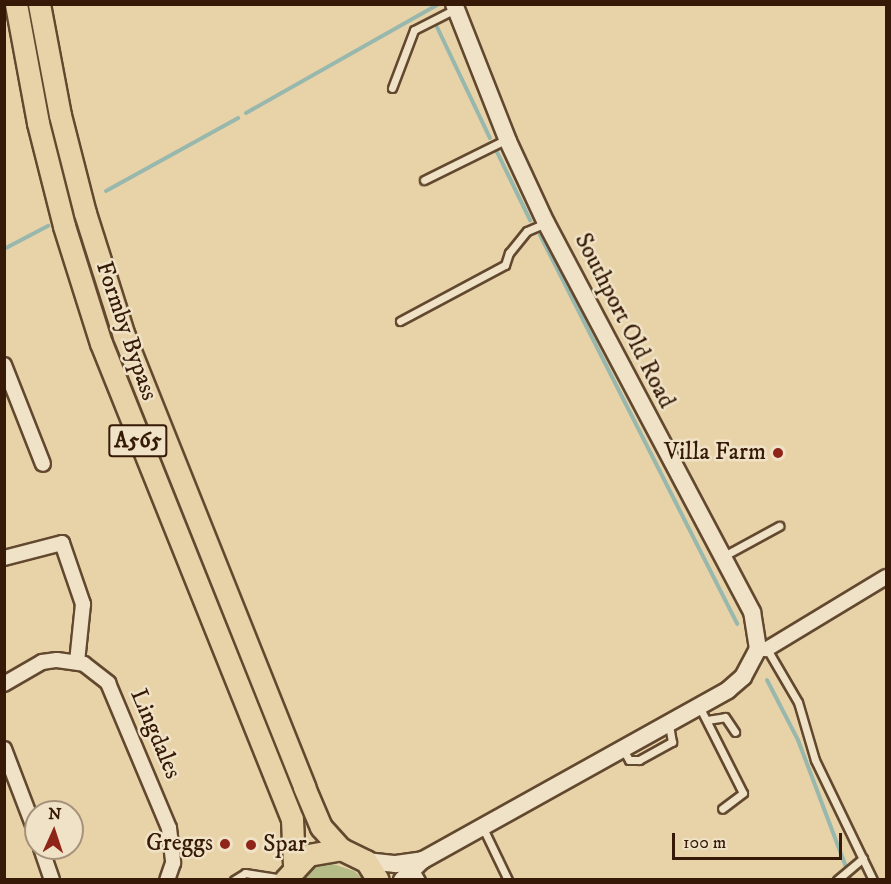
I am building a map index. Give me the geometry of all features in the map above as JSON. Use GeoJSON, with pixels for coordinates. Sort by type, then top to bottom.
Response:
{"type":"FeatureCollection","features":[{"type":"Feature","properties":{"kind":"highway","name":"Formby Bypass"},"geometry":{"type":"LineString","coordinates":[[16,4],[38,123],[64,226],[94,321],[145,458],[292,819],[288,875]]}},
{"type":"Feature","properties":{"kind":"highway","name":"Formby Bypass"},"geometry":{"type":"LineString","coordinates":[[39,4],[71,159],[124,336],[304,787],[321,827],[340,849]]}},
{"type":"Feature","properties":{"kind":"highway"},"geometry":{"type":"LineString","coordinates":[[288,875],[324,849],[340,849]]}},
{"type":"Feature","properties":{"kind":"highway","name":"A565"},"geometry":{"type":"LineString","coordinates":[[340,849],[366,861]]}},
{"type":"Feature","properties":{"kind":"highway"},"geometry":{"type":"LineString","coordinates":[[366,861],[378,879]]}},
{"type":"Feature","properties":{"kind":"street","name":"Southport Old Road"},"geometry":{"type":"LineString","coordinates":[[455,6],[507,139],[546,224],[752,612],[762,649]]}},
{"type":"Feature","properties":{"kind":"street"},"geometry":{"type":"LineString","coordinates":[[4,365],[43,464]]}},
{"type":"Feature","properties":{"kind":"street"},"geometry":{"type":"LineString","coordinates":[[4,558],[62,543],[83,604],[77,662],[42,662],[4,684]]}},
{"type":"Feature","properties":{"kind":"street"},"geometry":{"type":"LineString","coordinates":[[366,861],[396,864],[415,872],[483,828],[669,725],[703,714],[743,677],[762,649],[886,577]]}},
{"type":"Feature","properties":{"kind":"street","name":"Lingdales"},"geometry":{"type":"LineString","coordinates":[[77,662],[100,675],[117,699],[170,828],[173,862],[167,879]]}},
{"type":"Feature","properties":{"kind":"street"},"geometry":{"type":"LineString","coordinates":[[4,749],[24,802]]}},
{"type":"Feature","properties":{"kind":"street"},"geometry":{"type":"LineString","coordinates":[[45,860],[52,879]]}},
{"type":"Feature","properties":{"kind":"lane"},"geometry":{"type":"LineString","coordinates":[[392,88],[414,30],[455,6]]}},
{"type":"Feature","properties":{"kind":"lane"},"geometry":{"type":"LineString","coordinates":[[424,180],[507,139]]}},
{"type":"Feature","properties":{"kind":"lane"},"geometry":{"type":"LineString","coordinates":[[400,321],[505,265],[509,253],[527,231],[546,224]]}},
{"type":"Feature","properties":{"kind":"lane"},"geometry":{"type":"LineString","coordinates":[[721,557],[779,526]]}},
{"type":"Feature","properties":{"kind":"lane"},"geometry":{"type":"LineString","coordinates":[[762,649],[798,702],[815,760],[873,879]]}},
{"type":"Feature","properties":{"kind":"lane"},"geometry":{"type":"LineString","coordinates":[[703,714],[725,717],[735,732]]}},
{"type":"Feature","properties":{"kind":"lane"},"geometry":{"type":"LineString","coordinates":[[703,714],[743,793],[722,809]]}},
{"type":"Feature","properties":{"kind":"lane"},"geometry":{"type":"LineString","coordinates":[[483,828],[508,879]]}},
{"type":"Feature","properties":{"kind":"lane"},"geometry":{"type":"LineString","coordinates":[[837,879],[863,858]]}},
{"type":"Feature","properties":{"kind":"lane"},"geometry":{"type":"LineString","coordinates":[[234,879],[245,873],[288,875]]}},
{"type":"Feature","properties":{"kind":"green space"},"geometry":{"type":"Polygon","coordinates":[[[330,863],[354,871],[363,879],[300,880],[317,866],[330,863]]]}},
{"type":"Feature","properties":{"kind":"waterway"},"geometry":{"type":"LineString","coordinates":[[246,113],[439,4]]}},
{"type":"Feature","properties":{"kind":"waterway"},"geometry":{"type":"LineString","coordinates":[[437,27],[490,138]]}},
{"type":"Feature","properties":{"kind":"waterway"},"geometry":{"type":"LineString","coordinates":[[106,191],[238,118]]}},
{"type":"Feature","properties":{"kind":"waterway"},"geometry":{"type":"LineString","coordinates":[[497,152],[530,220]]}},
{"type":"Feature","properties":{"kind":"waterway"},"geometry":{"type":"LineString","coordinates":[[4,249],[48,226]]}},
{"type":"Feature","properties":{"kind":"waterway"},"geometry":{"type":"LineString","coordinates":[[540,235],[737,624]]}},
{"type":"Feature","properties":{"kind":"waterway"},"geometry":{"type":"LineString","coordinates":[[767,680],[798,740],[851,880]]}},
{"type":"Feature","properties":{"kind":"place","name":"Villa Farm"},"geometry":{"type":"Point","coordinates":[778,453]}},
{"type":"Feature","properties":{"kind":"place","name":"Greggs"},"geometry":{"type":"Point","coordinates":[225,844]}},
{"type":"Feature","properties":{"kind":"place","name":"Spar"},"geometry":{"type":"Point","coordinates":[251,845]}}]}
